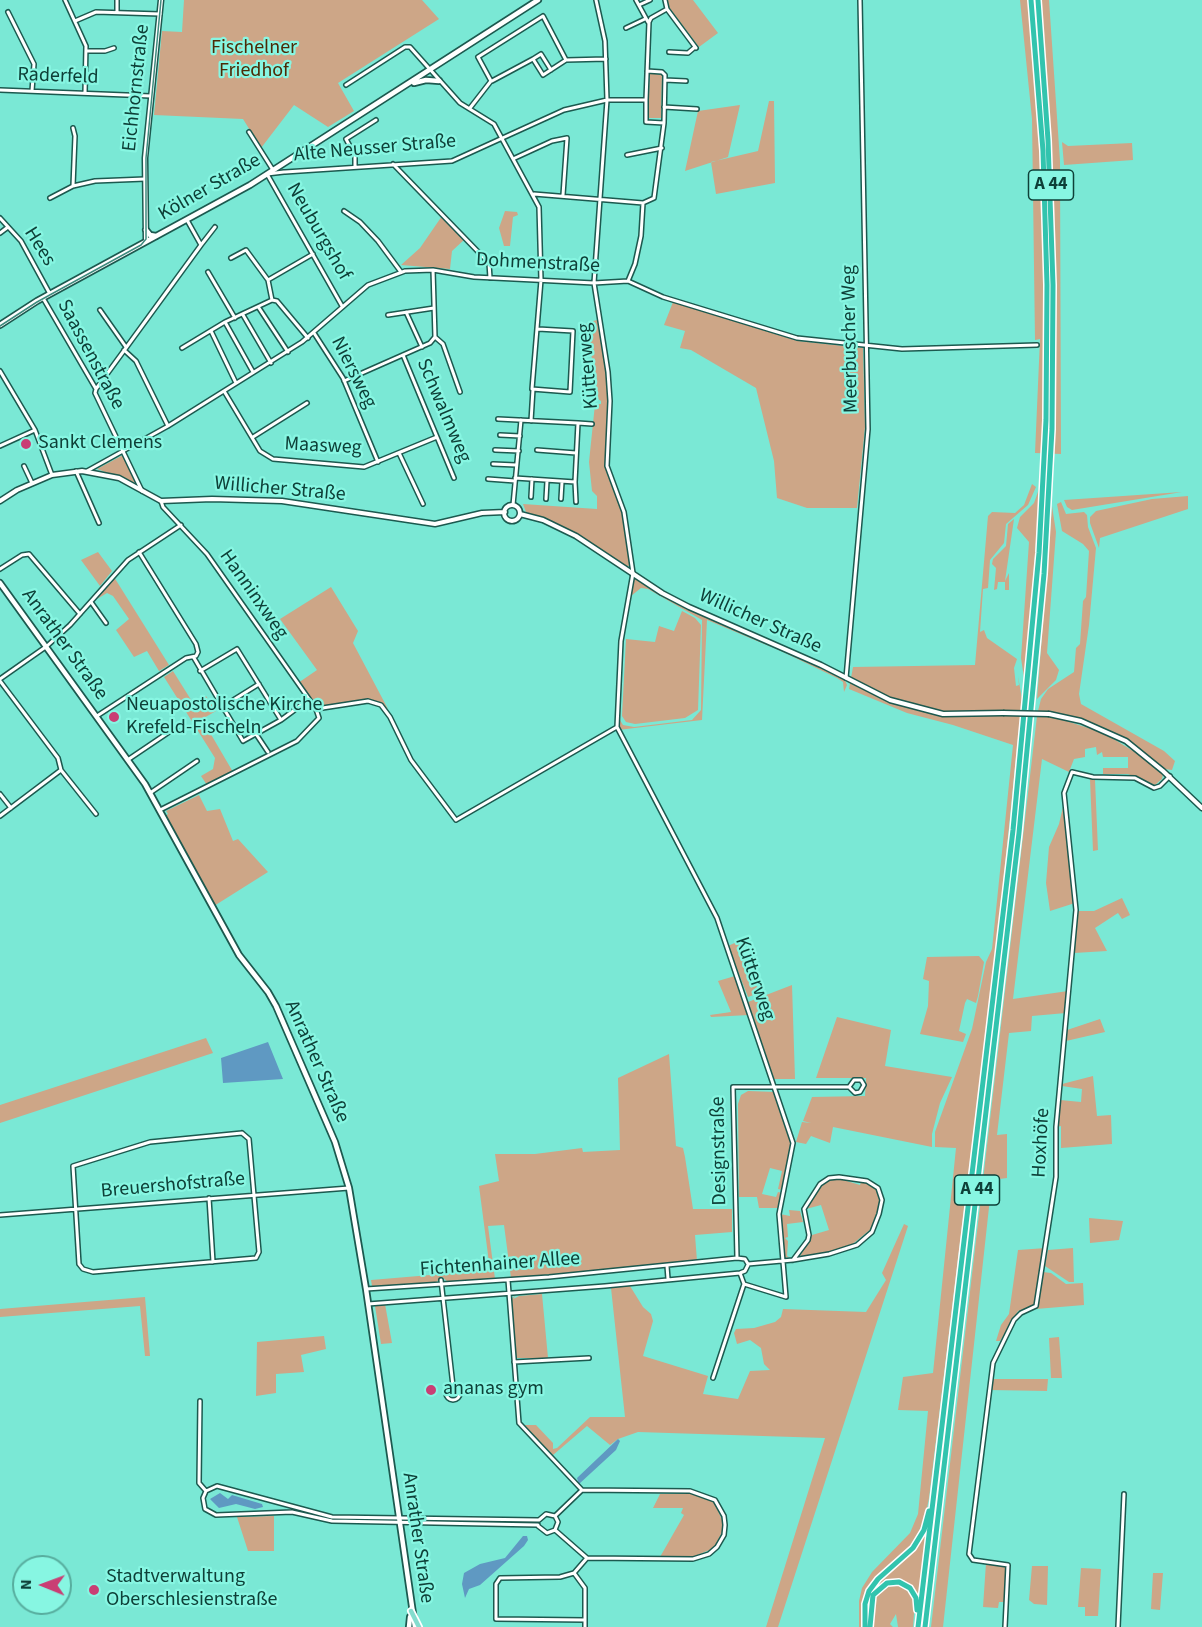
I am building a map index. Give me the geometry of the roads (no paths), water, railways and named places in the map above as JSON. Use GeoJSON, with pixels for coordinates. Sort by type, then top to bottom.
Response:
{"type":"FeatureCollection","features":[{"type":"Feature","properties":{"kind":"highway","name":"A 44"},"geometry":{"type":"LineString","coordinates":[[917,1627],[1014,821],[1039,553],[1046,420],[1047,285],[1042,141],[1031,0]]}},
{"type":"Feature","properties":{"kind":"highway","name":"A 44"},"geometry":{"type":"LineString","coordinates":[[926,1627],[1018,843],[1044,565],[1051,449],[1053,285],[1047,121],[1038,0]]}},
{"type":"Feature","properties":{"kind":"highway"},"geometry":{"type":"LineString","coordinates":[[865,1625],[869,1591],[877,1580],[903,1559],[916,1543],[925,1527],[935,1489]]}},
{"type":"Feature","properties":{"kind":"highway"},"geometry":{"type":"LineString","coordinates":[[870,1627],[874,1593],[882,1586],[893,1582],[905,1584],[915,1594],[917,1627]]}},
{"type":"Feature","properties":{"kind":"main road","name":"Kölner Straße"},"geometry":{"type":"LineString","coordinates":[[0,325],[50,294],[267,174],[538,0]]}},
{"type":"Feature","properties":{"kind":"main road"},"geometry":{"type":"LineString","coordinates":[[408,85],[426,80],[439,81]]}},
{"type":"Feature","properties":{"kind":"main road"},"geometry":{"type":"LineString","coordinates":[[146,230],[150,235],[156,236]]}},
{"type":"Feature","properties":{"kind":"main road","name":"Anrather Straße"},"geometry":{"type":"LineString","coordinates":[[0,583],[129,759],[150,793],[239,955],[276,1006],[338,1150],[349,1188],[366,1289],[400,1520],[411,1611],[409,1627]]}},
{"type":"Feature","properties":{"kind":"main road"},"geometry":{"type":"LineString","coordinates":[[411,1611],[417,1627]]}},
{"type":"Feature","properties":{"kind":"street"},"geometry":{"type":"LineString","coordinates":[[65,0],[86,51],[85,93]]}},
{"type":"Feature","properties":{"kind":"street"},"geometry":{"type":"LineString","coordinates":[[117,0],[117,12]]}},
{"type":"Feature","properties":{"kind":"street","name":"Eichhornstraße"},"geometry":{"type":"LineString","coordinates":[[146,241],[145,179],[161,0]]}},
{"type":"Feature","properties":{"kind":"street","name":"Kütterweg"},"geometry":{"type":"LineString","coordinates":[[596,0],[605,40],[607,100],[594,283],[608,372],[610,401],[607,465],[624,512],[633,573],[621,641],[617,727],[717,918],[793,1143],[779,1214],[786,1297],[744,1284]]}},
{"type":"Feature","properties":{"kind":"street"},"geometry":{"type":"LineString","coordinates":[[636,0],[645,19],[649,22]]}},
{"type":"Feature","properties":{"kind":"street"},"geometry":{"type":"LineString","coordinates":[[639,5],[650,0]]}},
{"type":"Feature","properties":{"kind":"street"},"geometry":{"type":"LineString","coordinates":[[666,0],[667,9],[696,47],[688,53],[669,52]]}},
{"type":"Feature","properties":{"kind":"street","name":"Meerbuscher Weg"},"geometry":{"type":"LineString","coordinates":[[846,678],[868,429],[860,0]]}},
{"type":"Feature","properties":{"kind":"street"},"geometry":{"type":"LineString","coordinates":[[664,123],[646,122],[646,100],[649,22],[651,18],[667,9]]}},
{"type":"Feature","properties":{"kind":"street"},"geometry":{"type":"LineString","coordinates":[[8,12],[33,64],[32,91]]}},
{"type":"Feature","properties":{"kind":"street"},"geometry":{"type":"LineString","coordinates":[[75,21],[96,12],[160,14]]}},
{"type":"Feature","properties":{"kind":"street"},"geometry":{"type":"LineString","coordinates":[[491,81],[477,57],[543,16],[566,60]]}},
{"type":"Feature","properties":{"kind":"street"},"geometry":{"type":"LineString","coordinates":[[626,28],[645,19]]}},
{"type":"Feature","properties":{"kind":"street"},"geometry":{"type":"LineString","coordinates":[[346,85],[407,46],[413,49],[460,103],[489,119],[515,158],[539,207],[541,280],[531,421]]}},
{"type":"Feature","properties":{"kind":"street"},"geometry":{"type":"LineString","coordinates":[[86,51],[105,51],[114,48]]}},
{"type":"Feature","properties":{"kind":"street"},"geometry":{"type":"LineString","coordinates":[[470,108],[491,81],[541,54],[551,70]]}},
{"type":"Feature","properties":{"kind":"street"},"geometry":{"type":"LineString","coordinates":[[533,59],[543,75],[566,60],[606,59]]}},
{"type":"Feature","properties":{"kind":"street"},"geometry":{"type":"LineString","coordinates":[[534,194],[643,203],[654,198],[662,148],[665,80],[662,72],[647,71]]}},
{"type":"Feature","properties":{"kind":"street"},"geometry":{"type":"LineString","coordinates":[[665,80],[686,81]]}},
{"type":"Feature","properties":{"kind":"street","name":"Raderfeld"},"geometry":{"type":"LineString","coordinates":[[0,90],[152,96]]}},
{"type":"Feature","properties":{"kind":"street","name":"Alte Neusser Straße"},"geometry":{"type":"LineString","coordinates":[[267,174],[452,161],[564,110],[607,100],[646,100]]}},
{"type":"Feature","properties":{"kind":"street"},"geometry":{"type":"LineString","coordinates":[[664,107],[697,109]]}},
{"type":"Feature","properties":{"kind":"street"},"geometry":{"type":"LineString","coordinates":[[356,166],[355,156],[346,139],[376,120]]}},
{"type":"Feature","properties":{"kind":"street"},"geometry":{"type":"LineString","coordinates":[[73,128],[75,136],[73,186]]}},
{"type":"Feature","properties":{"kind":"street"},"geometry":{"type":"LineString","coordinates":[[249,132],[273,170]]}},
{"type":"Feature","properties":{"kind":"street"},"geometry":{"type":"LineString","coordinates":[[515,158],[552,141],[567,138],[563,195]]}},
{"type":"Feature","properties":{"kind":"street"},"geometry":{"type":"LineString","coordinates":[[627,155],[662,148]]}},
{"type":"Feature","properties":{"kind":"street"},"geometry":{"type":"LineString","coordinates":[[393,164],[489,263],[490,278]]}},
{"type":"Feature","properties":{"kind":"street","name":"Neuburgshof"},"geometry":{"type":"LineString","coordinates":[[267,174],[342,306]]}},
{"type":"Feature","properties":{"kind":"street","name":"Eichhornstraße"},"geometry":{"type":"LineString","coordinates":[[50,198],[73,186],[105,179],[145,179]]}},
{"type":"Feature","properties":{"kind":"street"},"geometry":{"type":"LineString","coordinates":[[628,281],[635,264],[641,236],[643,203]]}},
{"type":"Feature","properties":{"kind":"street"},"geometry":{"type":"LineString","coordinates":[[344,211],[371,233],[401,272]]}},
{"type":"Feature","properties":{"kind":"street","name":"Hees"},"geometry":{"type":"LineString","coordinates":[[0,218],[21,241],[50,294]]}},
{"type":"Feature","properties":{"kind":"street"},"geometry":{"type":"LineString","coordinates":[[187,220],[201,245]]}},
{"type":"Feature","properties":{"kind":"street"},"geometry":{"type":"LineString","coordinates":[[0,233],[9,227]]}},
{"type":"Feature","properties":{"kind":"street"},"geometry":{"type":"LineString","coordinates":[[96,389],[215,227]]}},
{"type":"Feature","properties":{"kind":"street"},"geometry":{"type":"LineString","coordinates":[[231,258],[246,250],[268,280],[272,300]]}},
{"type":"Feature","properties":{"kind":"street"},"geometry":{"type":"LineString","coordinates":[[268,280],[313,254]]}},
{"type":"Feature","properties":{"kind":"street"},"geometry":{"type":"LineString","coordinates":[[433,270],[435,337],[443,344],[460,392]]}},
{"type":"Feature","properties":{"kind":"street","name":"Dohmenstraße"},"geometry":{"type":"LineString","coordinates":[[90,471],[288,352],[314,333],[368,285],[401,272],[433,270],[490,278],[594,283],[628,281],[663,297],[797,338],[902,349],[1037,345]]}},
{"type":"Feature","properties":{"kind":"street"},"geometry":{"type":"LineString","coordinates":[[208,272],[235,318]]}},
{"type":"Feature","properties":{"kind":"street","name":"Saassenstraße"},"geometry":{"type":"LineString","coordinates":[[43,298],[96,389],[95,393],[125,451],[142,491]]}},
{"type":"Feature","properties":{"kind":"street"},"geometry":{"type":"LineString","coordinates":[[182,348],[225,322],[272,300],[277,301],[308,338]]}},
{"type":"Feature","properties":{"kind":"street"},"geometry":{"type":"LineString","coordinates":[[259,308],[288,352]]}},
{"type":"Feature","properties":{"kind":"street"},"geometry":{"type":"LineString","coordinates":[[388,315],[434,308]]}},
{"type":"Feature","properties":{"kind":"street"},"geometry":{"type":"LineString","coordinates":[[100,310],[125,349],[136,361],[168,426]]}},
{"type":"Feature","properties":{"kind":"street"},"geometry":{"type":"LineString","coordinates":[[406,312],[422,347]]}},
{"type":"Feature","properties":{"kind":"street"},"geometry":{"type":"LineString","coordinates":[[243,315],[271,363]]}},
{"type":"Feature","properties":{"kind":"street"},"geometry":{"type":"LineString","coordinates":[[225,322],[253,372]]}},
{"type":"Feature","properties":{"kind":"street"},"geometry":{"type":"LineString","coordinates":[[532,389],[570,392],[573,331],[537,329]]}},
{"type":"Feature","properties":{"kind":"street"},"geometry":{"type":"LineString","coordinates":[[211,331],[236,384]]}},
{"type":"Feature","properties":{"kind":"street","name":"Niersweg"},"geometry":{"type":"LineString","coordinates":[[314,333],[344,381],[378,462]]}},
{"type":"Feature","properties":{"kind":"street"},"geometry":{"type":"LineString","coordinates":[[344,381],[422,347],[435,337]]}},
{"type":"Feature","properties":{"kind":"street","name":"Schwalmweg"},"geometry":{"type":"LineString","coordinates":[[403,355],[454,478]]}},
{"type":"Feature","properties":{"kind":"street"},"geometry":{"type":"LineString","coordinates":[[0,371],[35,430],[52,475]]}},
{"type":"Feature","properties":{"kind":"street","name":"Maasweg"},"geometry":{"type":"LineString","coordinates":[[224,391],[260,451],[273,459],[357,468],[378,462],[437,437]]}},
{"type":"Feature","properties":{"kind":"street","name":"Maasweg"},"geometry":{"type":"LineString","coordinates":[[253,437],[307,403]]}},
{"type":"Feature","properties":{"kind":"street"},"geometry":{"type":"LineString","coordinates":[[498,419],[592,424]]}},
{"type":"Feature","properties":{"kind":"street"},"geometry":{"type":"LineString","coordinates":[[513,505],[521,420]]}},
{"type":"Feature","properties":{"kind":"street"},"geometry":{"type":"LineString","coordinates":[[576,502],[578,423]]}},
{"type":"Feature","properties":{"kind":"street"},"geometry":{"type":"LineString","coordinates":[[0,446],[35,430]]}},
{"type":"Feature","properties":{"kind":"street"},"geometry":{"type":"LineString","coordinates":[[500,435],[520,436]]}},
{"type":"Feature","properties":{"kind":"street"},"geometry":{"type":"LineString","coordinates":[[495,450],[519,451]]}},
{"type":"Feature","properties":{"kind":"street"},"geometry":{"type":"LineString","coordinates":[[537,450],[576,453]]}},
{"type":"Feature","properties":{"kind":"street"},"geometry":{"type":"LineString","coordinates":[[399,453],[423,504]]}},
{"type":"Feature","properties":{"kind":"street"},"geometry":{"type":"LineString","coordinates":[[493,464],[516,465]]}},
{"type":"Feature","properties":{"kind":"street"},"geometry":{"type":"LineString","coordinates":[[24,466],[32,483]]}},
{"type":"Feature","properties":{"kind":"street"},"geometry":{"type":"LineString","coordinates":[[76,471],[99,523]]}},
{"type":"Feature","properties":{"kind":"street"},"geometry":{"type":"LineString","coordinates":[[0,501],[52,475],[90,471],[119,478],[161,501]]}},
{"type":"Feature","properties":{"kind":"street"},"geometry":{"type":"LineString","coordinates":[[488,479],[575,482]]}},
{"type":"Feature","properties":{"kind":"street"},"geometry":{"type":"LineString","coordinates":[[531,497],[532,479]]}},
{"type":"Feature","properties":{"kind":"street"},"geometry":{"type":"LineString","coordinates":[[546,499],[547,481]]}},
{"type":"Feature","properties":{"kind":"street"},"geometry":{"type":"LineString","coordinates":[[561,499],[562,482]]}},
{"type":"Feature","properties":{"kind":"street","name":"Willicher Straße"},"geometry":{"type":"LineString","coordinates":[[161,501],[212,499],[282,501],[435,524],[482,513],[505,512]]}},
{"type":"Feature","properties":{"kind":"street","name":"Hanninxweg"},"geometry":{"type":"LineString","coordinates":[[161,501],[163,507],[207,554],[316,709]]}},
{"type":"Feature","properties":{"kind":"street"},"geometry":{"type":"LineString","coordinates":[[513,505],[518,508],[520,514],[512,520],[507,518],[505,512],[513,505]]}},
{"type":"Feature","properties":{"kind":"street","name":"Willicher Straße"},"geometry":{"type":"LineString","coordinates":[[520,514],[567,531],[689,607],[890,700],[923,711],[961,715],[1048,714],[1081,721],[1110,732],[1147,756],[1202,808]]}},
{"type":"Feature","properties":{"kind":"street"},"geometry":{"type":"LineString","coordinates":[[96,814],[61,770],[58,758],[0,680],[46,646],[80,614],[119,568],[181,525]]}},
{"type":"Feature","properties":{"kind":"street"},"geometry":{"type":"LineString","coordinates":[[139,552],[198,650],[194,657]]}},
{"type":"Feature","properties":{"kind":"street"},"geometry":{"type":"LineString","coordinates":[[0,569],[22,555],[29,554],[80,614]]}},
{"type":"Feature","properties":{"kind":"street"},"geometry":{"type":"LineString","coordinates":[[91,602],[106,623]]}},
{"type":"Feature","properties":{"kind":"street"},"geometry":{"type":"LineString","coordinates":[[200,671],[236,649],[281,720]]}},
{"type":"Feature","properties":{"kind":"street"},"geometry":{"type":"LineString","coordinates":[[97,716],[186,658],[194,657]]}},
{"type":"Feature","properties":{"kind":"street"},"geometry":{"type":"LineString","coordinates":[[194,657],[200,671],[243,741],[281,720],[308,700]]}},
{"type":"Feature","properties":{"kind":"street"},"geometry":{"type":"LineString","coordinates":[[222,707],[259,683]]}},
{"type":"Feature","properties":{"kind":"street"},"geometry":{"type":"LineString","coordinates":[[160,810],[297,741],[318,720],[316,709],[368,702],[381,705],[390,717],[408,754],[456,820],[617,727]]}},
{"type":"Feature","properties":{"kind":"street"},"geometry":{"type":"LineString","coordinates":[[129,759],[172,730],[177,730]]}},
{"type":"Feature","properties":{"kind":"street"},"geometry":{"type":"LineString","coordinates":[[256,734],[268,752]]}},
{"type":"Feature","properties":{"kind":"street"},"geometry":{"type":"LineString","coordinates":[[150,793],[193,766],[196,761]]}},
{"type":"Feature","properties":{"kind":"street"},"geometry":{"type":"LineString","coordinates":[[0,816],[61,770]]}},
{"type":"Feature","properties":{"kind":"street","name":"Hoxhöfe"},"geometry":{"type":"LineString","coordinates":[[1005,1627],[1009,1569],[1005,1562],[973,1560],[969,1554],[993,1363],[1014,1320],[1021,1312],[1036,1306],[1056,1177],[1056,1127],[1076,910],[1064,793],[1072,772],[1093,777],[1136,778],[1154,788],[1160,786],[1170,776]]}},
{"type":"Feature","properties":{"kind":"street"},"geometry":{"type":"LineString","coordinates":[[0,794],[11,808]]}},
{"type":"Feature","properties":{"kind":"street","name":"Designstraße"},"geometry":{"type":"LineString","coordinates":[[737,1258],[733,1087],[849,1087],[855,1093],[860,1092],[864,1085],[861,1080],[854,1080],[849,1087]]}},
{"type":"Feature","properties":{"kind":"street"},"geometry":{"type":"LineString","coordinates":[[242,1133],[249,1139],[254,1194],[259,1252],[256,1258],[93,1272],[83,1269],[79,1264],[74,1166],[127,1148],[171,1139],[242,1133]]}},
{"type":"Feature","properties":{"kind":"street"},"geometry":{"type":"LineString","coordinates":[[748,1264],[793,1260],[848,1249],[863,1241],[872,1232],[879,1214],[882,1200],[878,1188],[867,1181],[840,1177],[829,1178],[820,1184],[804,1209],[808,1240],[793,1260]]}},
{"type":"Feature","properties":{"kind":"street","name":"Breuershofstraße"},"geometry":{"type":"LineString","coordinates":[[0,1215],[349,1188]]}},
{"type":"Feature","properties":{"kind":"street"},"geometry":{"type":"LineString","coordinates":[[209,1198],[213,1262]]}},
{"type":"Feature","properties":{"kind":"street"},"geometry":{"type":"LineString","coordinates":[[737,1258],[745,1259],[748,1264]]}},
{"type":"Feature","properties":{"kind":"street","name":"Fichtenhainer Allee"},"geometry":{"type":"LineString","coordinates":[[366,1289],[442,1282],[508,1280],[737,1258]]}},
{"type":"Feature","properties":{"kind":"street"},"geometry":{"type":"LineString","coordinates":[[713,1378],[744,1284],[740,1273],[745,1271],[748,1264]]}},
{"type":"Feature","properties":{"kind":"street"},"geometry":{"type":"LineString","coordinates":[[667,1266],[668,1279]]}},
{"type":"Feature","properties":{"kind":"street","name":"Fichtenhainer Allee"},"geometry":{"type":"LineString","coordinates":[[368,1304],[740,1273]]}},
{"type":"Feature","properties":{"kind":"street"},"geometry":{"type":"LineString","coordinates":[[508,1280],[517,1417],[524,1428],[582,1490]]}},
{"type":"Feature","properties":{"kind":"street"},"geometry":{"type":"LineString","coordinates":[[442,1282],[453,1386],[460,1392],[459,1397],[454,1400],[448,1398],[446,1392],[453,1386]]}},
{"type":"Feature","properties":{"kind":"street"},"geometry":{"type":"LineString","coordinates":[[514,1362],[589,1358]]}},
{"type":"Feature","properties":{"kind":"street"},"geometry":{"type":"LineString","coordinates":[[200,1401],[199,1483],[206,1491]]}},
{"type":"Feature","properties":{"kind":"street"},"geometry":{"type":"LineString","coordinates":[[332,1519],[224,1487],[213,1486],[206,1491],[202,1503],[212,1514],[292,1512],[332,1519],[538,1520],[546,1514],[555,1516]]}},
{"type":"Feature","properties":{"kind":"street"},"geometry":{"type":"LineString","coordinates":[[555,1516],[582,1490],[700,1493],[718,1504],[724,1516],[725,1525],[724,1535],[717,1547],[699,1558],[587,1558],[555,1530]]}},
{"type":"Feature","properties":{"kind":"street"},"geometry":{"type":"LineString","coordinates":[[1118,1627],[1124,1494]]}},
{"type":"Feature","properties":{"kind":"street"},"geometry":{"type":"LineString","coordinates":[[555,1516],[558,1522],[555,1530]]}},
{"type":"Feature","properties":{"kind":"street"},"geometry":{"type":"LineString","coordinates":[[400,1520],[538,1525]]}},
{"type":"Feature","properties":{"kind":"street"},"geometry":{"type":"LineString","coordinates":[[508,1520],[508,1525]]}},
{"type":"Feature","properties":{"kind":"street"},"geometry":{"type":"LineString","coordinates":[[538,1520],[538,1525],[544,1533],[555,1530]]}},
{"type":"Feature","properties":{"kind":"street"},"geometry":{"type":"LineString","coordinates":[[585,1620],[496,1619],[496,1584],[500,1578],[560,1577],[574,1573],[587,1558]]}},
{"type":"Feature","properties":{"kind":"street"},"geometry":{"type":"LineString","coordinates":[[574,1573],[585,1588],[585,1627]]}},
{"type":"Feature","properties":{"kind":"water"},"geometry":{"type":"Polygon","coordinates":[[[268,1042],[283,1079],[223,1083],[221,1058],[268,1042]]]}},
{"type":"Feature","properties":{"kind":"water"},"geometry":{"type":"Polygon","coordinates":[[[618,1439],[620,1441],[616,1450],[579,1484],[577,1478],[618,1439]]]}},
{"type":"Feature","properties":{"kind":"water"},"geometry":{"type":"Polygon","coordinates":[[[220,1493],[228,1499],[232,1495],[262,1504],[263,1507],[255,1509],[236,1504],[219,1508],[210,1499],[220,1493]]]}},
{"type":"Feature","properties":{"kind":"water"},"geometry":{"type":"Polygon","coordinates":[[[523,1536],[527,1536],[528,1540],[524,1546],[480,1585],[469,1589],[465,1598],[462,1584],[464,1573],[480,1564],[505,1558],[523,1536]]]}},
{"type":"Feature","properties":{"kind":"tram line"},"geometry":{"type":"LineString","coordinates":[[0,326],[37,302],[141,245],[146,239],[146,158],[161,0]]}},
{"type":"Feature","properties":{"kind":"place","name":"Sankt Clemens"},"geometry":{"type":"Point","coordinates":[26,444]}},
{"type":"Feature","properties":{"kind":"place","name":"Neuapostolische Kirche Krefeld-Fischeln"},"geometry":{"type":"Point","coordinates":[114,717]}},
{"type":"Feature","properties":{"kind":"place","name":"ananas gym"},"geometry":{"type":"Point","coordinates":[431,1390]}},
{"type":"Feature","properties":{"kind":"place","name":"Stadtverwaltung Oberschlesienstraße"},"geometry":{"type":"Point","coordinates":[94,1590]}},
{"type":"Feature","properties":{"kind":"park label","name":"Fischelner Friedhof"},"geometry":{"type":"Point","coordinates":[254,60]}}]}
